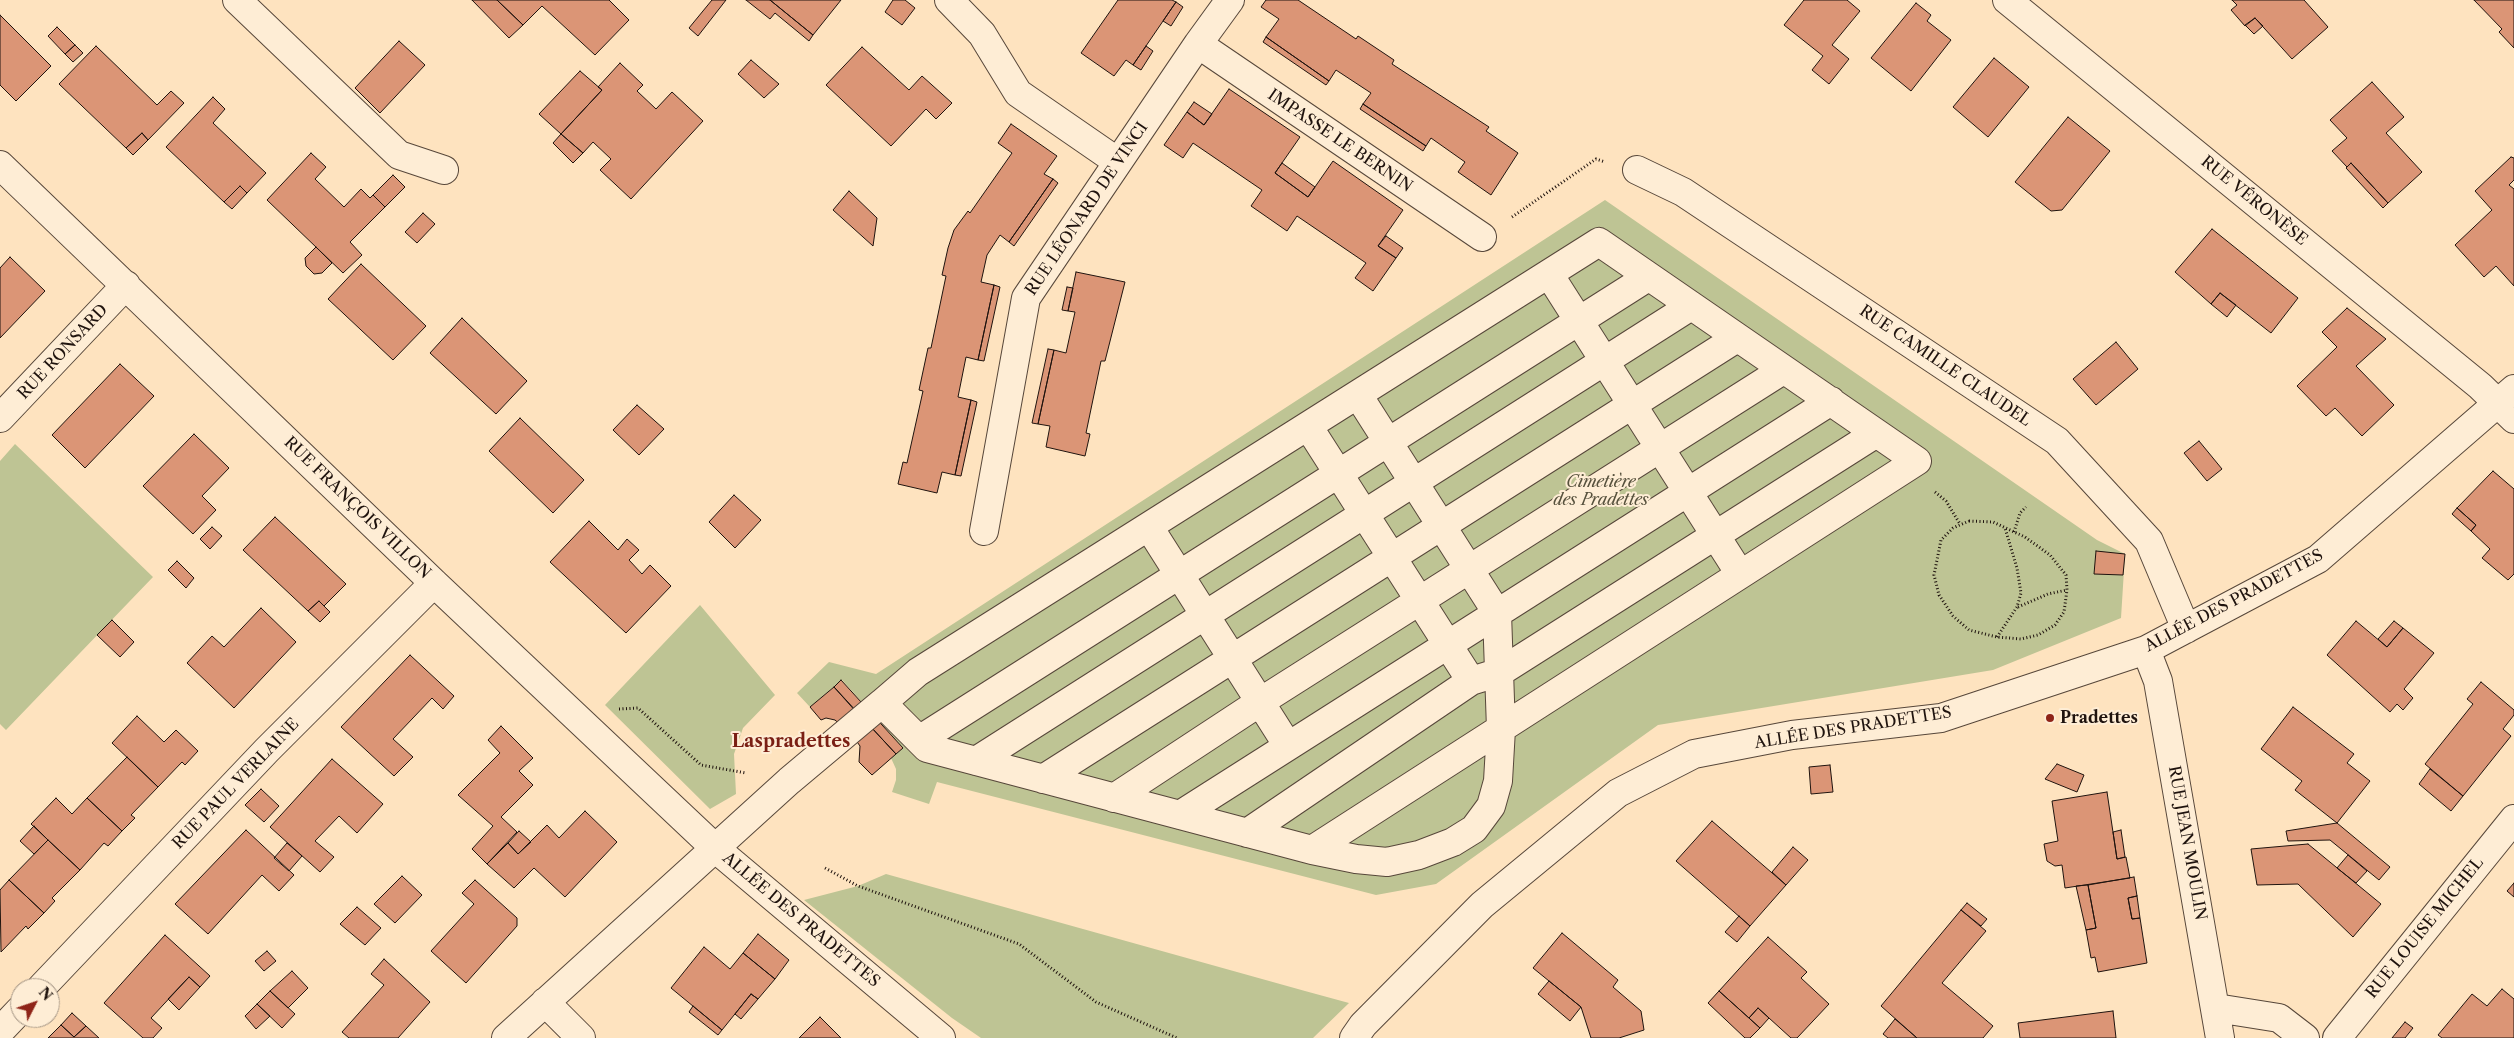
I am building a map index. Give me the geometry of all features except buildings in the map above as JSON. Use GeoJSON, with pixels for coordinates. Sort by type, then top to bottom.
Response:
{"type":"FeatureCollection","features":[{"type":"Feature","properties":{"kind":"street"},"geometry":{"type":"LineString","coordinates":[[237,0],[399,155],[444,170]]}},
{"type":"Feature","properties":{"kind":"street"},"geometry":{"type":"LineString","coordinates":[[949,0],[982,34],[1018,92],[1118,162]]}},
{"type":"Feature","properties":{"kind":"street","name":"RUE LÉONARD DE VINCI"},"geometry":{"type":"LineString","coordinates":[[984,531],[1026,298],[1198,44],[1230,0]]}},
{"type":"Feature","properties":{"kind":"street","name":"RUE VÉRONÈSE"},"geometry":{"type":"LineString","coordinates":[[2008,0],[2509,404]]}},
{"type":"Feature","properties":{"kind":"street","name":"IMPASSE LE BERNIN"},"geometry":{"type":"LineString","coordinates":[[1198,44],[1482,238]]}},
{"type":"Feature","properties":{"kind":"street","name":"RUE FRANÇOIS VILLON"},"geometry":{"type":"LineString","coordinates":[[0,165],[434,583],[716,849]]}},
{"type":"Feature","properties":{"kind":"street","name":"RUE CAMILLE CLAUDEL"},"geometry":{"type":"LineString","coordinates":[[1637,170],[1682,192],[2057,441],[2149,541],[2186,629]]}},
{"type":"Feature","properties":{"kind":"street"},"geometry":{"type":"LineString","coordinates":[[716,849],[790,781],[918,672],[1599,242],[1783,370],[1831,401],[1875,434],[1918,461],[1312,850]]}},
{"type":"Feature","properties":{"kind":"street"},"geometry":{"type":"LineString","coordinates":[[1549,274],[1740,574]]}},
{"type":"Feature","properties":{"kind":"street"},"geometry":{"type":"LineString","coordinates":[[919,740],[1648,277]]}},
{"type":"Feature","properties":{"kind":"street","name":"RUE RONSARD"},"geometry":{"type":"LineString","coordinates":[[0,418],[126,285]]}},
{"type":"Feature","properties":{"kind":"street"},"geometry":{"type":"LineString","coordinates":[[976,761],[1691,306]]}},
{"type":"Feature","properties":{"kind":"street"},"geometry":{"type":"LineString","coordinates":[[1043,779],[1738,338]]}},
{"type":"Feature","properties":{"kind":"street"},"geometry":{"type":"LineString","coordinates":[[1114,798],[1260,702],[1783,370]]}},
{"type":"Feature","properties":{"kind":"street"},"geometry":{"type":"LineString","coordinates":[[882,703],[926,748],[1312,850],[1356,859],[1387,862],[1419,855],[1453,842],[1474,829],[1491,806],[1498,781],[1501,729],[1498,613],[1358,395]]}},
{"type":"Feature","properties":{"kind":"street"},"geometry":{"type":"LineString","coordinates":[[1180,815],[1831,401]]}},
{"type":"Feature","properties":{"kind":"street","name":"ALLÉE DES PRADETTES"},"geometry":{"type":"LineString","coordinates":[[1354,1034],[1482,905],[1618,793],[1694,754],[1792,735],[1942,718],[2146,650],[2318,559],[2509,404]]}},
{"type":"Feature","properties":{"kind":"street"},"geometry":{"type":"LineString","coordinates":[[1308,426],[1471,681]]}},
{"type":"Feature","properties":{"kind":"street"},"geometry":{"type":"LineString","coordinates":[[1247,833],[1471,681],[1500,672],[1875,434]]}},
{"type":"Feature","properties":{"kind":"street"},"geometry":{"type":"LineString","coordinates":[[1149,527],[1288,746]]}},
{"type":"Feature","properties":{"kind":"street","name":"RUE PAUL VERLAINE"},"geometry":{"type":"LineString","coordinates":[[50,978],[267,750],[434,583]]}},
{"type":"Feature","properties":{"kind":"street","name":"RUE JEAN MOULIN"},"geometry":{"type":"LineString","coordinates":[[2146,650],[2158,681],[2220,1038]]}},
{"type":"Feature","properties":{"kind":"street","name":"RUE LOUISE MICHEL"},"geometry":{"type":"LineString","coordinates":[[2337,1038],[2514,819]]}},
{"type":"Feature","properties":{"kind":"street","name":"ALLÉE DES PRADETTES"},"geometry":{"type":"LineString","coordinates":[[506,1038],[716,849],[940,1036]]}},
{"type":"Feature","properties":{"kind":"street"},"geometry":{"type":"LineString","coordinates":[[545,1002],[581,1038]]}},
{"type":"Feature","properties":{"kind":"street"},"geometry":{"type":"LineString","coordinates":[[2216,1008],[2279,1018],[2305,1038]]}},
{"type":"Feature","properties":{"kind":"street"},"geometry":{"type":"LineString","coordinates":[[0,1031],[10,1020]]}},
{"type":"Feature","properties":{"kind":"path"},"geometry":{"type":"LineString","coordinates":[[1482,238],[1596,160],[1637,170]]}},
{"type":"Feature","properties":{"kind":"path"},"geometry":{"type":"LineString","coordinates":[[2014,532],[2020,513],[2026,507]]}},
{"type":"Feature","properties":{"kind":"path"},"geometry":{"type":"LineString","coordinates":[[1969,521],[1993,522],[2014,532],[2050,555],[2066,575],[2067,590],[2064,612],[2054,625],[2038,635],[2021,639],[1997,637],[1969,630],[1953,616],[1939,595],[1934,575],[1941,540],[1953,528],[1969,521]]}},
{"type":"Feature","properties":{"kind":"path"},"geometry":{"type":"LineString","coordinates":[[1997,637],[2017,607],[2021,593],[2004,527]]}},
{"type":"Feature","properties":{"kind":"path"},"geometry":{"type":"LineString","coordinates":[[2017,607],[2048,594],[2067,590]]}},
{"type":"Feature","properties":{"kind":"path"},"geometry":{"type":"LineString","coordinates":[[571,712],[638,708],[700,765],[790,781]]}},
{"type":"Feature","properties":{"kind":"path"},"geometry":{"type":"LineString","coordinates":[[826,868],[858,886],[1019,944],[1096,1002],[1177,1038]]}},
{"type":"Feature","properties":{"kind":"green space","name":"Cimetière des Pradettes"},"geometry":{"type":"Polygon","coordinates":[[[1605,200],[2097,540],[2125,554],[2121,618],[1993,670],[1658,725],[1436,884],[1376,895],[937,782],[929,804],[892,792],[896,780],[896,769],[891,758],[903,748],[842,680],[810,707],[797,693],[829,662],[876,674],[1605,200]]]}},
{"type":"Feature","properties":{"kind":"green space"},"geometry":{"type":"Polygon","coordinates":[[[15,444],[153,577],[6,730],[0,724],[0,461],[15,444]]]}},
{"type":"Feature","properties":{"kind":"green space"},"geometry":{"type":"Polygon","coordinates":[[[700,605],[775,695],[743,728],[734,754],[736,794],[710,809],[605,705],[700,605]]]}},
{"type":"Feature","properties":{"kind":"green space"},"geometry":{"type":"Polygon","coordinates":[[[886,874],[1349,1003],[1313,1038],[981,1038],[952,1018],[804,900],[858,886],[886,874]]]}},
{"type":"Feature","properties":{"kind":"place","name":"Pradettes"},"geometry":{"type":"Point","coordinates":[2050,718]}},
{"type":"Feature","properties":{"kind":"district","name":"Laspradettes"},"geometry":{"type":"Point","coordinates":[791,742]}}]}
